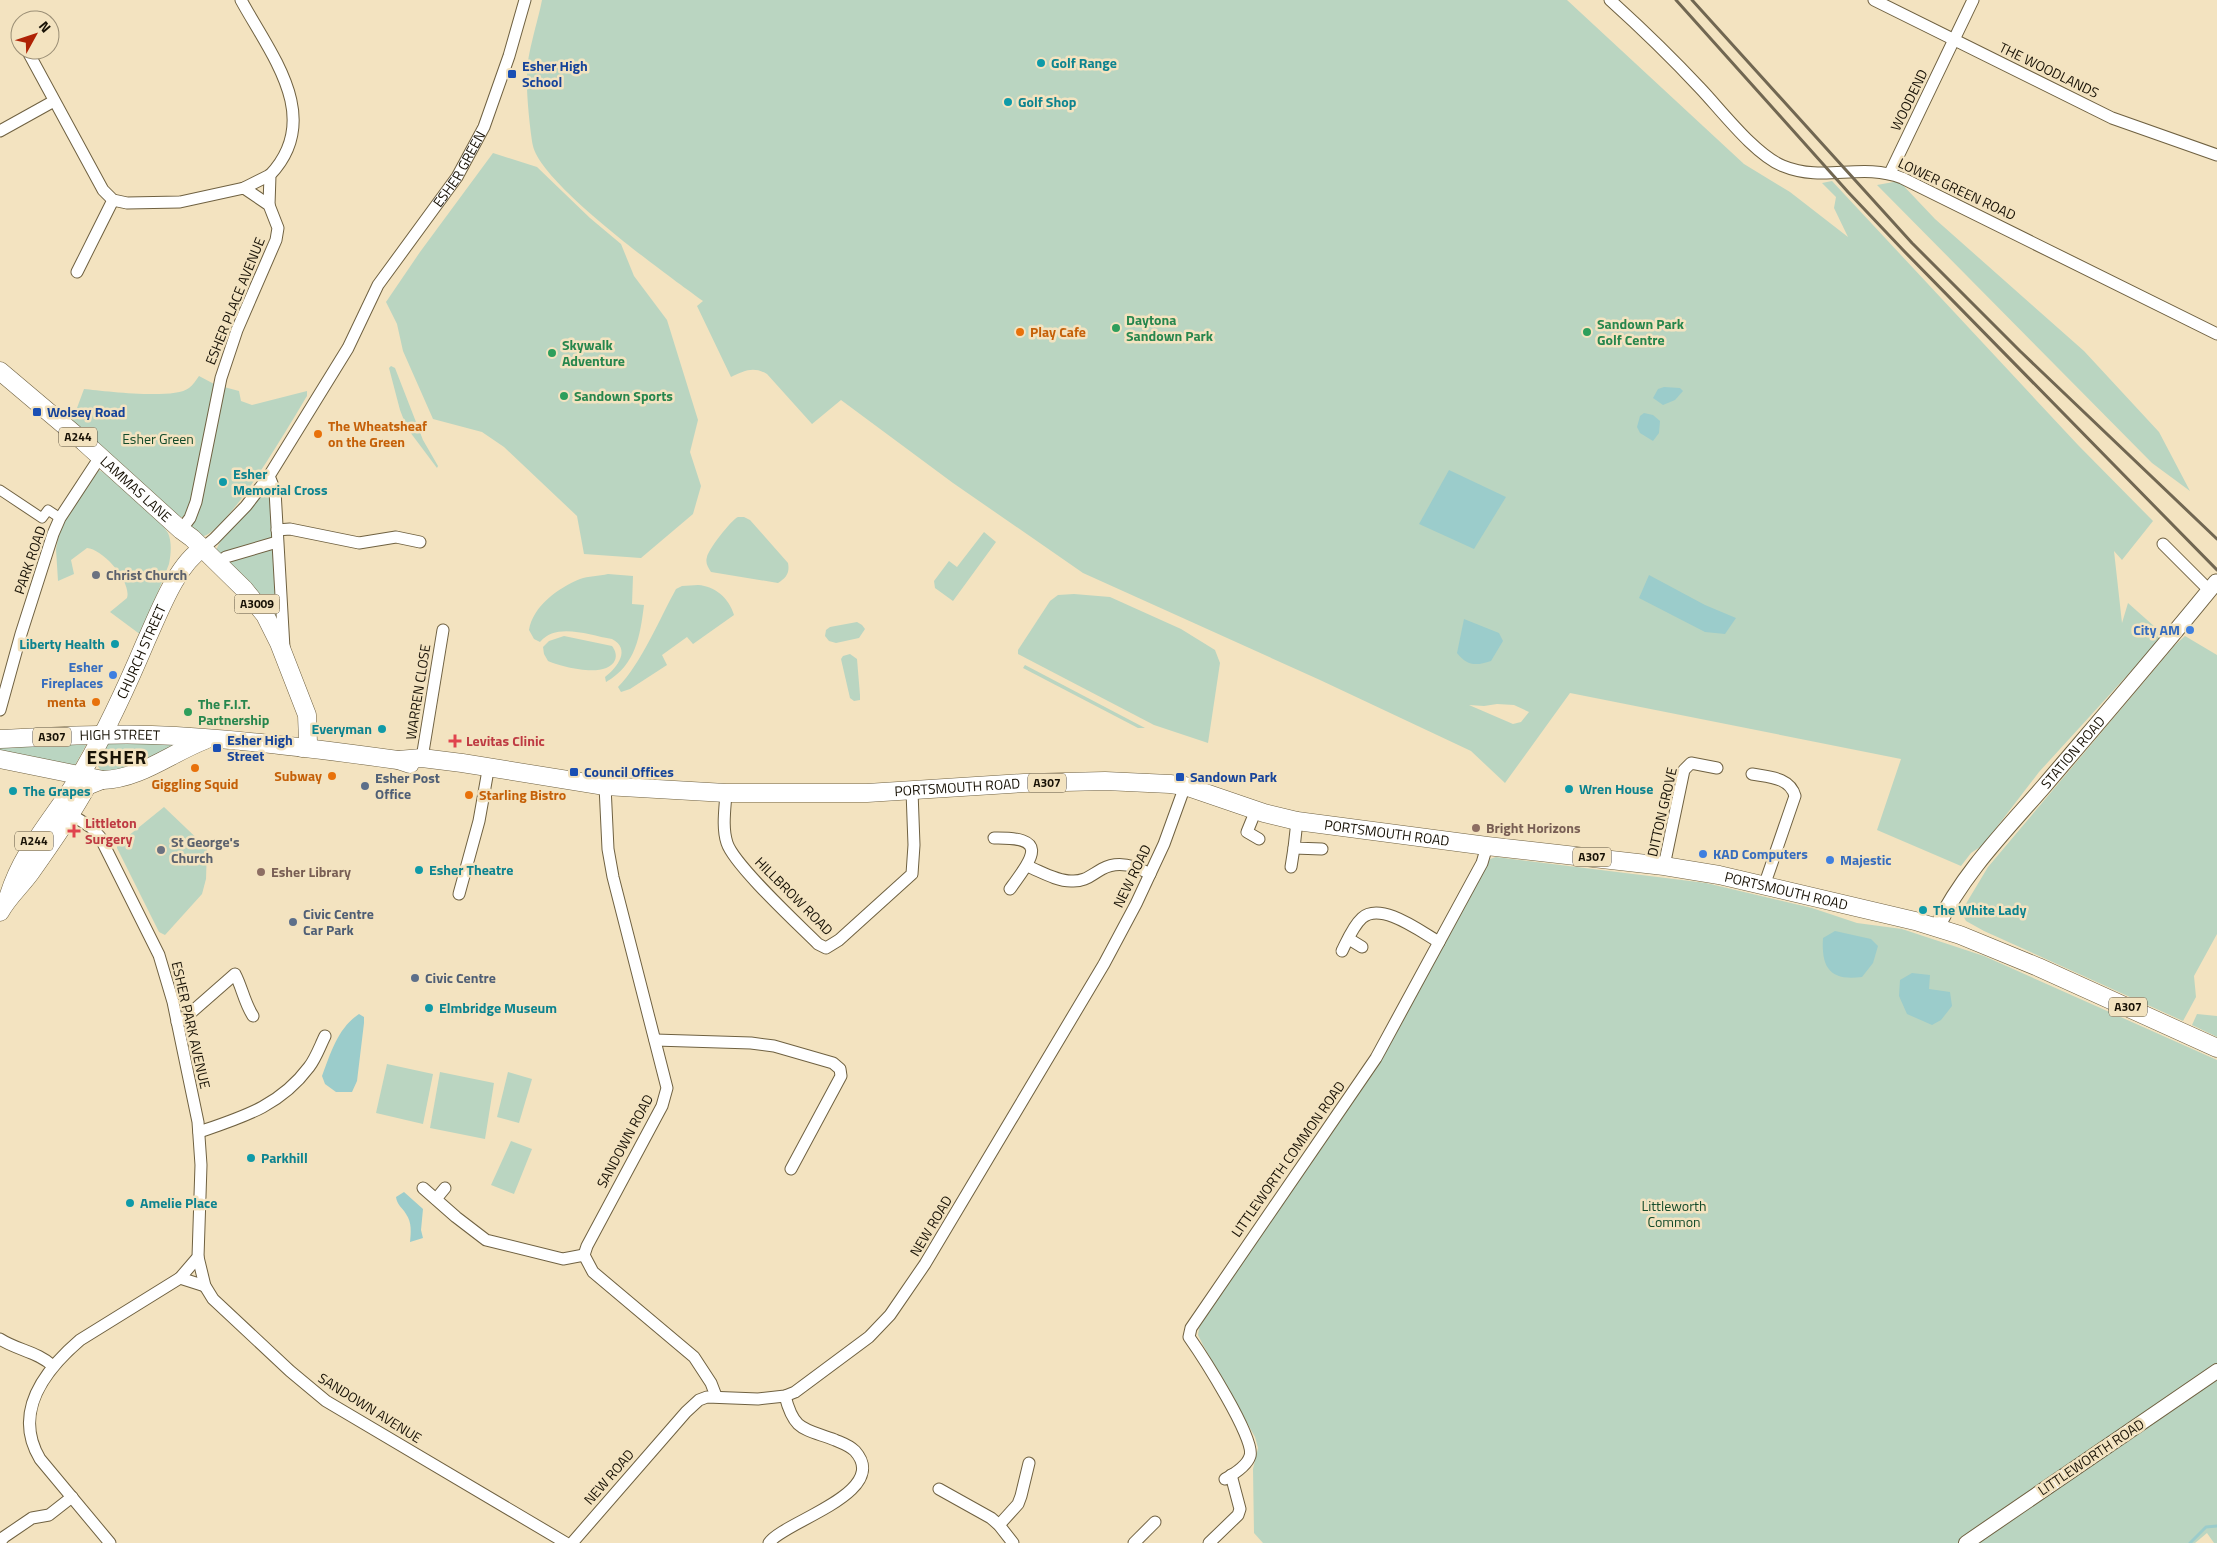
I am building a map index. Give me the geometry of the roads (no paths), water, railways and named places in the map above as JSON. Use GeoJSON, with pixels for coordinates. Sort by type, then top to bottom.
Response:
{"type":"FeatureCollection","features":[{"type":"Feature","properties":{"kind":"main road","name":"LAMMAS LANE"},"geometry":{"type":"LineString","coordinates":[[1,375],[100,457],[203,548]]}},
{"type":"Feature","properties":{"kind":"main road","name":"A244"},"geometry":{"type":"LineString","coordinates":[[181,530],[185,549],[182,571]]}},
{"type":"Feature","properties":{"kind":"main road","name":"A3009"},"geometry":{"type":"LineString","coordinates":[[203,548],[244,589],[265,615],[284,654],[307,715],[331,751]]}},
{"type":"Feature","properties":{"kind":"main road","name":"CHURCH STREET"},"geometry":{"type":"LineString","coordinates":[[103,734],[163,602],[182,571],[196,553],[203,548]]}},
{"type":"Feature","properties":{"kind":"main road"},"geometry":{"type":"LineString","coordinates":[[182,571],[197,565],[218,563]]}},
{"type":"Feature","properties":{"kind":"main road","name":"STATION ROAD"},"geometry":{"type":"LineString","coordinates":[[1937,927],[1948,905],[1979,861],[2184,623],[2213,586]]}},
{"type":"Feature","properties":{"kind":"main road","name":"A3009"},"geometry":{"type":"LineString","coordinates":[[302,748],[308,742],[307,715]]}},
{"type":"Feature","properties":{"kind":"main road","name":"A244"},"geometry":{"type":"LineString","coordinates":[[4,905],[29,874],[65,810],[80,775],[103,734]]}},
{"type":"Feature","properties":{"kind":"main road","name":"HIGH STREET"},"geometry":{"type":"LineString","coordinates":[[0,739],[103,734],[210,738],[398,760],[439,771],[488,771]]}},
{"type":"Feature","properties":{"kind":"main road","name":"HIGH STREET"},"geometry":{"type":"LineString","coordinates":[[0,759],[103,780],[130,776],[210,738]]}},
{"type":"Feature","properties":{"kind":"main road","name":"HIGH STREET"},"geometry":{"type":"LineString","coordinates":[[398,760],[422,758],[488,771]]}},
{"type":"Feature","properties":{"kind":"main road","name":"PORTSMOUTH ROAD"},"geometry":{"type":"LineString","coordinates":[[488,771],[605,786],[726,793],[851,794],[1024,783],[1105,781],[1185,786],[1256,810],[1297,821],[1487,846],[1664,866],[1764,886],[1937,927],[2038,967],[2217,1048]]}},
{"type":"Feature","properties":{"kind":"main road","name":"A244"},"geometry":{"type":"LineString","coordinates":[[65,810],[86,786],[103,780]]}},
{"type":"Feature","properties":{"kind":"street"},"geometry":{"type":"LineString","coordinates":[[33,60],[103,190],[112,200],[127,203],[180,202],[244,188],[270,175],[281,163],[290,148],[294,130],[292,104],[283,76],[241,0]]}},
{"type":"Feature","properties":{"kind":"street","name":"ESHER GREEN"},"geometry":{"type":"LineString","coordinates":[[203,548],[246,506],[269,476],[348,348],[378,285],[457,177],[484,127],[506,65],[525,0]]}},
{"type":"Feature","properties":{"kind":"street","name":"LOWER GREEN ROAD"},"geometry":{"type":"LineString","coordinates":[[1610,0],[1681,68],[1744,135],[1781,166],[1814,174],[1857,173],[1868,170],[1890,173],[1923,187],[2217,334]]}},
{"type":"Feature","properties":{"kind":"street","name":"THE WOODLANDS"},"geometry":{"type":"LineString","coordinates":[[1874,0],[2112,118],[2217,155]]}},
{"type":"Feature","properties":{"kind":"street","name":"WOODEND"},"geometry":{"type":"LineString","coordinates":[[1890,173],[1973,0]]}},
{"type":"Feature","properties":{"kind":"street"},"geometry":{"type":"LineString","coordinates":[[0,131],[54,100]]}},
{"type":"Feature","properties":{"kind":"street"},"geometry":{"type":"LineString","coordinates":[[269,205],[270,175]]}},
{"type":"Feature","properties":{"kind":"street"},"geometry":{"type":"LineString","coordinates":[[244,188],[269,205]]}},
{"type":"Feature","properties":{"kind":"street"},"geometry":{"type":"LineString","coordinates":[[77,272],[112,200]]}},
{"type":"Feature","properties":{"kind":"street","name":"ESHER PLACE AVENUE"},"geometry":{"type":"LineString","coordinates":[[181,530],[193,512],[221,378],[237,330],[274,248],[278,228],[269,205]]}},
{"type":"Feature","properties":{"kind":"street","name":"PARK ROAD"},"geometry":{"type":"LineString","coordinates":[[0,710],[2,693],[60,518],[100,457]]}},
{"type":"Feature","properties":{"kind":"street"},"geometry":{"type":"LineString","coordinates":[[269,476],[275,491],[284,654]]}},
{"type":"Feature","properties":{"kind":"street"},"geometry":{"type":"LineString","coordinates":[[0,490],[42,518],[48,510],[60,518]]}},
{"type":"Feature","properties":{"kind":"street"},"geometry":{"type":"LineString","coordinates":[[277,530],[290,529],[359,543],[396,536],[420,542]]}},
{"type":"Feature","properties":{"kind":"street"},"geometry":{"type":"LineString","coordinates":[[218,563],[226,557],[277,542]]}},
{"type":"Feature","properties":{"kind":"street"},"geometry":{"type":"LineString","coordinates":[[2163,544],[2213,586]]}},
{"type":"Feature","properties":{"kind":"street","name":"WARREN CLOSE"},"geometry":{"type":"LineString","coordinates":[[422,758],[443,630]]}},
{"type":"Feature","properties":{"kind":"street","name":"DITTON GROVE"},"geometry":{"type":"LineString","coordinates":[[1664,866],[1684,770],[1691,763],[1717,768]]}},
{"type":"Feature","properties":{"kind":"street"},"geometry":{"type":"LineString","coordinates":[[459,894],[479,821],[488,771]]}},
{"type":"Feature","properties":{"kind":"street"},"geometry":{"type":"LineString","coordinates":[[1752,774],[1788,784],[1793,789],[1795,796],[1764,886]]}},
{"type":"Feature","properties":{"kind":"street","name":"SANDOWN ROAD"},"geometry":{"type":"LineString","coordinates":[[584,1255],[666,1096],[667,1088],[613,877],[608,849],[605,786]]}},
{"type":"Feature","properties":{"kind":"street","name":"NEW ROAD"},"geometry":{"type":"LineString","coordinates":[[572,1543],[686,1412],[699,1400],[716,1396],[758,1399],[785,1396],[795,1392],[869,1337],[902,1300],[1104,964],[1150,874],[1170,829],[1185,786]]}},
{"type":"Feature","properties":{"kind":"street","name":"HILLBROW ROAD"},"geometry":{"type":"LineString","coordinates":[[726,793],[725,835],[728,846],[745,869],[818,944],[826,948],[838,940],[912,874],[914,844],[912,791]]}},
{"type":"Feature","properties":{"kind":"street","name":"ESHER PARK AVENUE"},"geometry":{"type":"LineString","coordinates":[[65,810],[92,828],[100,838],[156,948],[173,1002],[199,1132],[202,1165],[198,1257]]}},
{"type":"Feature","properties":{"kind":"street"},"geometry":{"type":"LineString","coordinates":[[1256,810],[1247,832],[1259,840]]}},
{"type":"Feature","properties":{"kind":"street"},"geometry":{"type":"LineString","coordinates":[[1291,867],[1297,821]]}},
{"type":"Feature","properties":{"kind":"street"},"geometry":{"type":"LineString","coordinates":[[994,838],[1012,837],[1029,842],[1032,849],[1027,866],[1010,889]]}},
{"type":"Feature","properties":{"kind":"street","name":"LITTLEWORTH COMMON ROAD"},"geometry":{"type":"LineString","coordinates":[[1209,1543],[1238,1515],[1240,1509],[1228,1477],[1244,1465],[1251,1455],[1250,1442],[1218,1383],[1189,1337],[1191,1328],[1376,1058],[1482,862],[1487,846]]}},
{"type":"Feature","properties":{"kind":"street"},"geometry":{"type":"LineString","coordinates":[[1294,848],[1322,849]]}},
{"type":"Feature","properties":{"kind":"street"},"geometry":{"type":"LineString","coordinates":[[1027,866],[1060,880],[1083,880],[1112,865],[1131,865],[1150,874]]}},
{"type":"Feature","properties":{"kind":"street"},"geometry":{"type":"LineString","coordinates":[[1054,891],[1060,880]]}},
{"type":"Feature","properties":{"kind":"street"},"geometry":{"type":"LineString","coordinates":[[1342,951],[1362,917],[1372,912],[1383,912],[1438,942]]}},
{"type":"Feature","properties":{"kind":"street"},"geometry":{"type":"LineString","coordinates":[[1349,939],[1362,947]]}},
{"type":"Feature","properties":{"kind":"street"},"geometry":{"type":"LineString","coordinates":[[177,1022],[186,1017],[237,971],[246,1005],[252,1016]]}},
{"type":"Feature","properties":{"kind":"street"},"geometry":{"type":"LineString","coordinates":[[199,1132],[252,1114],[289,1091],[310,1066],[325,1036]]}},
{"type":"Feature","properties":{"kind":"street"},"geometry":{"type":"LineString","coordinates":[[655,1040],[751,1042],[774,1046],[833,1063],[840,1069],[841,1076],[791,1169]]}},
{"type":"Feature","properties":{"kind":"street"},"geometry":{"type":"LineString","coordinates":[[423,1188],[486,1240],[563,1259],[584,1255],[593,1272],[694,1356],[709,1378],[716,1396]]}},
{"type":"Feature","properties":{"kind":"street"},"geometry":{"type":"LineString","coordinates":[[436,1199],[445,1188]]}},
{"type":"Feature","properties":{"kind":"street"},"geometry":{"type":"LineString","coordinates":[[110,1543],[40,1459],[33,1447],[29,1423],[33,1400],[44,1378],[80,1340],[180,1278],[198,1257]]}},
{"type":"Feature","properties":{"kind":"street","name":"SANDOWN AVENUE"},"geometry":{"type":"LineString","coordinates":[[198,1257],[205,1286],[213,1299],[317,1395],[566,1543]]}},
{"type":"Feature","properties":{"kind":"street"},"geometry":{"type":"LineString","coordinates":[[180,1278],[205,1286]]}},
{"type":"Feature","properties":{"kind":"street"},"geometry":{"type":"LineString","coordinates":[[0,1339],[16,1348],[46,1359],[54,1366]]}},
{"type":"Feature","properties":{"kind":"street","name":"LITTLEWORTH ROAD"},"geometry":{"type":"LineString","coordinates":[[1966,1543],[2217,1371]]}},
{"type":"Feature","properties":{"kind":"street"},"geometry":{"type":"LineString","coordinates":[[769,1543],[782,1532],[822,1511],[845,1496],[856,1483],[862,1466],[859,1456],[849,1445],[800,1427],[793,1420],[785,1396]]}},
{"type":"Feature","properties":{"kind":"street"},"geometry":{"type":"LineString","coordinates":[[1000,1525],[1018,1504],[1031,1463]]}},
{"type":"Feature","properties":{"kind":"street"},"geometry":{"type":"LineString","coordinates":[[939,1489],[1000,1525],[1013,1543]]}},
{"type":"Feature","properties":{"kind":"street"},"geometry":{"type":"LineString","coordinates":[[0,1542],[4,1537],[32,1518],[49,1515],[72,1497]]}},
{"type":"Feature","properties":{"kind":"street"},"geometry":{"type":"LineString","coordinates":[[1134,1543],[1155,1522]]}},
{"type":"Feature","properties":{"kind":"water"},"geometry":{"type":"Polygon","coordinates":[[[1664,387],[1680,388],[1683,391],[1675,400],[1663,405],[1653,398],[1658,389],[1664,387]]]}},
{"type":"Feature","properties":{"kind":"water"},"geometry":{"type":"Polygon","coordinates":[[[1644,413],[1653,415],[1660,421],[1659,433],[1653,441],[1640,433],[1637,427],[1640,416],[1644,413]]]}},
{"type":"Feature","properties":{"kind":"water"},"geometry":{"type":"Polygon","coordinates":[[[1449,470],[1506,497],[1474,549],[1419,524],[1449,470]]]}},
{"type":"Feature","properties":{"kind":"water"},"geometry":{"type":"Polygon","coordinates":[[[1649,575],[1705,605],[1736,618],[1725,634],[1705,632],[1639,598],[1649,575]]]}},
{"type":"Feature","properties":{"kind":"water"},"geometry":{"type":"Polygon","coordinates":[[[1464,619],[1499,633],[1503,641],[1491,661],[1472,664],[1468,663],[1457,653],[1464,619]]]}},
{"type":"Feature","properties":{"kind":"water"},"geometry":{"type":"Polygon","coordinates":[[[1835,931],[1871,939],[1878,946],[1873,963],[1862,977],[1851,978],[1836,975],[1826,965],[1823,938],[1835,931]]]}},
{"type":"Feature","properties":{"kind":"water"},"geometry":{"type":"Polygon","coordinates":[[[1912,973],[1930,975],[1929,989],[1950,992],[1952,1006],[1941,1020],[1932,1025],[1907,1014],[1899,996],[1900,980],[1912,973]]]}},
{"type":"Feature","properties":{"kind":"water"},"geometry":{"type":"Polygon","coordinates":[[[359,1014],[364,1017],[364,1023],[357,1081],[352,1092],[336,1092],[325,1084],[322,1076],[340,1033],[359,1014]]]}},
{"type":"Feature","properties":{"kind":"water"},"geometry":{"type":"Polygon","coordinates":[[[404,1192],[423,1209],[421,1230],[423,1238],[410,1242],[409,1220],[396,1197],[404,1192]]]}},
{"type":"Feature","properties":{"kind":"waterway"},"geometry":{"type":"LineString","coordinates":[[2190,1543],[2206,1527],[2217,1526]]}},
{"type":"Feature","properties":{"kind":"railway"},"geometry":{"type":"LineString","coordinates":[[1676,0],[1848,192],[2217,570]]}},
{"type":"Feature","properties":{"kind":"railway"},"geometry":{"type":"LineString","coordinates":[[1692,0],[1912,243],[2020,351],[2217,539]]}},
{"type":"Feature","properties":{"kind":"place","name":"Golf Range"},"geometry":{"type":"Point","coordinates":[1041,63]}},
{"type":"Feature","properties":{"kind":"place","name":"Esher High School"},"geometry":{"type":"Point","coordinates":[512,74]}},
{"type":"Feature","properties":{"kind":"place","name":"Golf Shop"},"geometry":{"type":"Point","coordinates":[1008,102]}},
{"type":"Feature","properties":{"kind":"place","name":"Daytona Sandown Park"},"geometry":{"type":"Point","coordinates":[1116,328]}},
{"type":"Feature","properties":{"kind":"place","name":"Play Cafe"},"geometry":{"type":"Point","coordinates":[1020,332]}},
{"type":"Feature","properties":{"kind":"place","name":"Sandown Park Golf Centre"},"geometry":{"type":"Point","coordinates":[1587,332]}},
{"type":"Feature","properties":{"kind":"place","name":"Skywalk Adventure"},"geometry":{"type":"Point","coordinates":[552,353]}},
{"type":"Feature","properties":{"kind":"place","name":"Sandown Sports"},"geometry":{"type":"Point","coordinates":[564,396]}},
{"type":"Feature","properties":{"kind":"place","name":"Wolsey Road"},"geometry":{"type":"Point","coordinates":[37,412]}},
{"type":"Feature","properties":{"kind":"place","name":"The Wheatsheaf on the Green"},"geometry":{"type":"Point","coordinates":[318,434]}},
{"type":"Feature","properties":{"kind":"place","name":"Esher Memorial Cross"},"geometry":{"type":"Point","coordinates":[223,482]}},
{"type":"Feature","properties":{"kind":"place","name":"Christ Church"},"geometry":{"type":"Point","coordinates":[96,575]}},
{"type":"Feature","properties":{"kind":"place","name":"City AM"},"geometry":{"type":"Point","coordinates":[2190,630]}},
{"type":"Feature","properties":{"kind":"place","name":"Liberty Health"},"geometry":{"type":"Point","coordinates":[115,644]}},
{"type":"Feature","properties":{"kind":"place","name":"Esher Fireplaces"},"geometry":{"type":"Point","coordinates":[113,675]}},
{"type":"Feature","properties":{"kind":"place","name":"menta"},"geometry":{"type":"Point","coordinates":[96,702]}},
{"type":"Feature","properties":{"kind":"place","name":"The F.I.T. Partnership"},"geometry":{"type":"Point","coordinates":[188,712]}},
{"type":"Feature","properties":{"kind":"place","name":"Everyman"},"geometry":{"type":"Point","coordinates":[382,729]}},
{"type":"Feature","properties":{"kind":"place","name":"Levitas Clinic"},"geometry":{"type":"Point","coordinates":[455,741]}},
{"type":"Feature","properties":{"kind":"place","name":"Esher High Street"},"geometry":{"type":"Point","coordinates":[217,748]}},
{"type":"Feature","properties":{"kind":"place","name":"Giggling Squid"},"geometry":{"type":"Point","coordinates":[195,768]}},
{"type":"Feature","properties":{"kind":"place","name":"Council Offices"},"geometry":{"type":"Point","coordinates":[574,772]}},
{"type":"Feature","properties":{"kind":"place","name":"Subway"},"geometry":{"type":"Point","coordinates":[332,776]}},
{"type":"Feature","properties":{"kind":"place","name":"Sandown Park"},"geometry":{"type":"Point","coordinates":[1180,777]}},
{"type":"Feature","properties":{"kind":"place","name":"Esher Post Office"},"geometry":{"type":"Point","coordinates":[365,786]}},
{"type":"Feature","properties":{"kind":"place","name":"Wren House"},"geometry":{"type":"Point","coordinates":[1569,789]}},
{"type":"Feature","properties":{"kind":"place","name":"The Grapes"},"geometry":{"type":"Point","coordinates":[13,791]}},
{"type":"Feature","properties":{"kind":"place","name":"Starling Bistro"},"geometry":{"type":"Point","coordinates":[469,795]}},
{"type":"Feature","properties":{"kind":"place","name":"Bright Horizons"},"geometry":{"type":"Point","coordinates":[1476,828]}},
{"type":"Feature","properties":{"kind":"place","name":"Littleton Surgery"},"geometry":{"type":"Point","coordinates":[74,831]}},
{"type":"Feature","properties":{"kind":"place","name":"St George's Church"},"geometry":{"type":"Point","coordinates":[161,850]}},
{"type":"Feature","properties":{"kind":"place","name":"KAD Computers"},"geometry":{"type":"Point","coordinates":[1703,854]}},
{"type":"Feature","properties":{"kind":"place","name":"Majestic"},"geometry":{"type":"Point","coordinates":[1830,860]}},
{"type":"Feature","properties":{"kind":"place","name":"Esher Theatre"},"geometry":{"type":"Point","coordinates":[419,870]}},
{"type":"Feature","properties":{"kind":"place","name":"Esher Library"},"geometry":{"type":"Point","coordinates":[261,872]}},
{"type":"Feature","properties":{"kind":"place","name":"The White Lady"},"geometry":{"type":"Point","coordinates":[1923,910]}},
{"type":"Feature","properties":{"kind":"place","name":"Civic Centre Car Park"},"geometry":{"type":"Point","coordinates":[293,922]}},
{"type":"Feature","properties":{"kind":"place","name":"Civic Centre"},"geometry":{"type":"Point","coordinates":[415,978]}},
{"type":"Feature","properties":{"kind":"place","name":"Elmbridge Museum"},"geometry":{"type":"Point","coordinates":[429,1008]}},
{"type":"Feature","properties":{"kind":"place","name":"Parkhill"},"geometry":{"type":"Point","coordinates":[251,1158]}},
{"type":"Feature","properties":{"kind":"place","name":"Amelie Place"},"geometry":{"type":"Point","coordinates":[130,1203]}},
{"type":"Feature","properties":{"kind":"district","name":"ESHER"},"geometry":{"type":"Point","coordinates":[117,757]}},
{"type":"Feature","properties":{"kind":"park label","name":"Esher Green"},"geometry":{"type":"Point","coordinates":[158,439]}},
{"type":"Feature","properties":{"kind":"park label","name":"Littleworth Common"},"geometry":{"type":"Point","coordinates":[1674,1214]}}]}
